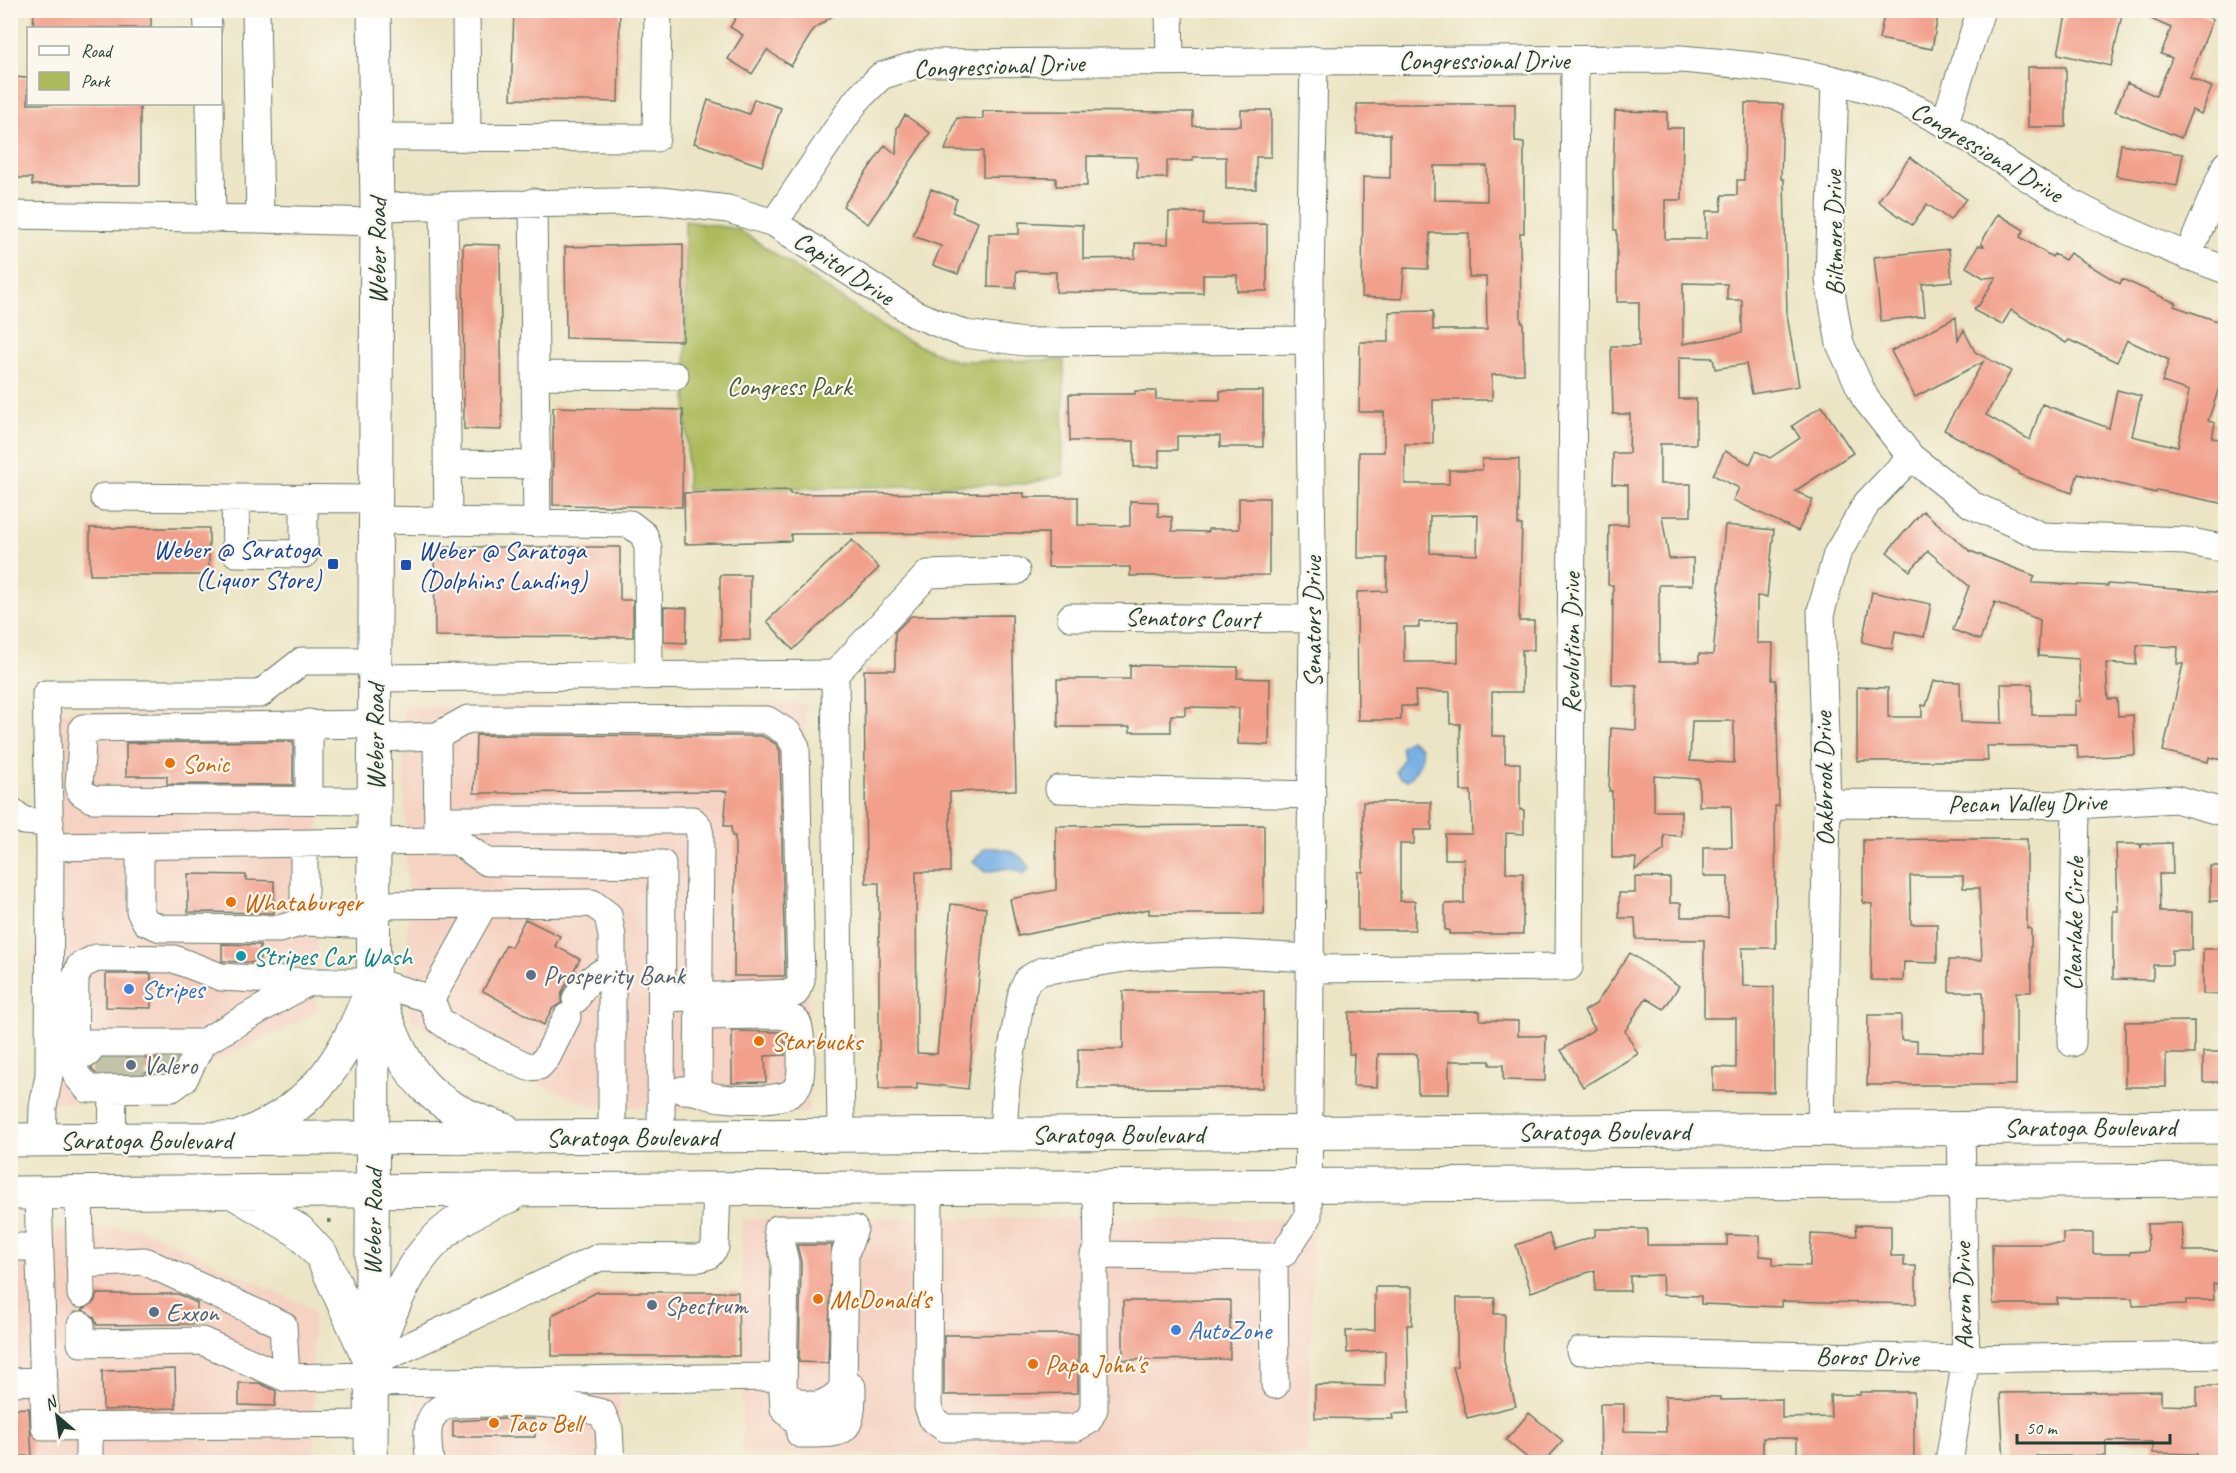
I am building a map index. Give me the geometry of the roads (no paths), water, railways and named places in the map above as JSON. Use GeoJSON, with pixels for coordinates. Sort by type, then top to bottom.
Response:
{"type":"FeatureCollection","features":[{"type":"Feature","properties":{"kind":"main road","name":"Weber Road"},"geometry":{"type":"LineString","coordinates":[[371,1462],[377,214],[374,10]]}},
{"type":"Feature","properties":{"kind":"main road"},"geometry":{"type":"LineString","coordinates":[[374,982],[393,1038],[407,1066],[421,1084],[448,1107],[480,1122],[526,1138]]}},
{"type":"Feature","properties":{"kind":"main road"},"geometry":{"type":"LineString","coordinates":[[232,1139],[265,1126],[301,1103],[329,1074],[352,1035],[374,982]]}},
{"type":"Feature","properties":{"kind":"main road","name":"Saratoga Boulevard"},"geometry":{"type":"LineString","coordinates":[[26,1140],[2226,1127]]}},
{"type":"Feature","properties":{"kind":"main road","name":"Saratoga Boulevard"},"geometry":{"type":"LineString","coordinates":[[24,1193],[2226,1180]]}},
{"type":"Feature","properties":{"kind":"main road"},"geometry":{"type":"LineString","coordinates":[[371,1374],[390,1313],[425,1248],[451,1225],[484,1204],[529,1190]]}},
{"type":"Feature","properties":{"kind":"main road"},"geometry":{"type":"LineString","coordinates":[[232,1191],[299,1231],[322,1256],[371,1374]]}},
{"type":"Feature","properties":{"kind":"street"},"geometry":{"type":"LineString","coordinates":[[207,10],[208,27]]}},
{"type":"Feature","properties":{"kind":"street"},"geometry":{"type":"LineString","coordinates":[[256,10],[260,219]]}},
{"type":"Feature","properties":{"kind":"street"},"geometry":{"type":"LineString","coordinates":[[466,10],[468,138]]}},
{"type":"Feature","properties":{"kind":"street"},"geometry":{"type":"LineString","coordinates":[[376,137],[656,138],[658,10]]}},
{"type":"Feature","properties":{"kind":"street"},"geometry":{"type":"LineString","coordinates":[[1169,10],[1170,61]]}},
{"type":"Feature","properties":{"kind":"street"},"geometry":{"type":"LineString","coordinates":[[1945,122],[1981,10]]}},
{"type":"Feature","properties":{"kind":"street","name":"Congressional Drive"},"geometry":{"type":"LineString","coordinates":[[774,223],[856,100],[881,76],[922,63],[1681,59],[1761,65],[1835,81],[1894,98],[1945,122],[2055,194],[2188,256],[2226,270]]}},
{"type":"Feature","properties":{"kind":"street","name":"Senators Drive"},"geometry":{"type":"LineString","coordinates":[[1274,1257],[1284,1253],[1308,1217],[1313,619],[1309,340],[1314,60]]}},
{"type":"Feature","properties":{"kind":"street","name":"Revolution Drive"},"geometry":{"type":"LineString","coordinates":[[1311,964],[1569,967],[1575,60]]}},
{"type":"Feature","properties":{"kind":"street","name":"Biltmore Drive"},"geometry":{"type":"LineString","coordinates":[[1835,81],[1829,280],[1840,344],[1865,398],[1911,457],[1972,505],[2042,536],[2186,542],[2226,549]]}},
{"type":"Feature","properties":{"kind":"street"},"geometry":{"type":"LineString","coordinates":[[210,105],[213,219]]}},
{"type":"Feature","properties":{"kind":"street"},"geometry":{"type":"LineString","coordinates":[[2188,256],[2226,165]]}},
{"type":"Feature","properties":{"kind":"street","name":"Capitol Drive"},"geometry":{"type":"LineString","coordinates":[[10,215],[260,219],[377,214],[444,205],[661,201],[728,208],[774,223],[915,314],[965,334],[1024,342],[1309,340]]}},
{"type":"Feature","properties":{"kind":"street"},"geometry":{"type":"LineString","coordinates":[[533,202],[537,523]]}},
{"type":"Feature","properties":{"kind":"street"},"geometry":{"type":"LineString","coordinates":[[444,205],[448,521]]}},
{"type":"Feature","properties":{"kind":"street"},"geometry":{"type":"LineString","coordinates":[[535,375],[675,376]]}},
{"type":"Feature","properties":{"kind":"street","name":"Oakbrook Drive"},"geometry":{"type":"LineString","coordinates":[[1821,1130],[1827,803],[1821,611],[1837,555],[1867,503],[1911,457]]}},
{"type":"Feature","properties":{"kind":"street"},"geometry":{"type":"LineString","coordinates":[[447,464],[537,465]]}},
{"type":"Feature","properties":{"kind":"street"},"geometry":{"type":"LineString","coordinates":[[104,497],[304,498],[448,521],[630,524],[644,535],[648,549],[649,675]]}},
{"type":"Feature","properties":{"kind":"street"},"geometry":{"type":"LineString","coordinates":[[235,498],[236,554],[304,554],[304,498]]}},
{"type":"Feature","properties":{"kind":"street"},"geometry":{"type":"LineString","coordinates":[[841,1136],[835,674],[928,574],[1016,571]]}},
{"type":"Feature","properties":{"kind":"street","name":"Senators Court"},"geometry":{"type":"LineString","coordinates":[[1071,617],[1313,619]]}},
{"type":"Feature","properties":{"kind":"street"},"geometry":{"type":"LineString","coordinates":[[26,1140],[43,1107],[49,1075],[50,835],[46,694],[260,694],[302,661],[375,670],[649,675],[835,674]]}},
{"type":"Feature","properties":{"kind":"street"},"geometry":{"type":"LineString","coordinates":[[375,801],[92,799],[81,792],[80,759],[83,728],[309,723],[437,736],[468,719],[767,720],[788,733],[796,747],[801,981],[795,993],[699,1007]]}},
{"type":"Feature","properties":{"kind":"street"},"geometry":{"type":"LineString","coordinates":[[309,723],[309,799]]}},
{"type":"Feature","properties":{"kind":"street"},"geometry":{"type":"LineString","coordinates":[[437,736],[438,831]]}},
{"type":"Feature","properties":{"kind":"street"},"geometry":{"type":"LineString","coordinates":[[1059,789],[1312,795]]}},
{"type":"Feature","properties":{"kind":"street","name":"Pecan Valley Drive"},"geometry":{"type":"LineString","coordinates":[[1827,803],[2076,805],[2175,799],[2226,813]]}},
{"type":"Feature","properties":{"kind":"street","name":"Clearlake Circle"},"geometry":{"type":"LineString","coordinates":[[2072,1043],[2076,805]]}},
{"type":"Feature","properties":{"kind":"street"},"geometry":{"type":"LineString","coordinates":[[10,810],[24,821],[50,835],[140,846],[375,843],[438,831],[692,820],[700,835],[698,1089]]}},
{"type":"Feature","properties":{"kind":"street"},"geometry":{"type":"LineString","coordinates":[[438,831],[487,862],[700,864]]}},
{"type":"Feature","properties":{"kind":"street"},"geometry":{"type":"LineString","coordinates":[[304,844],[304,922]]}},
{"type":"Feature","properties":{"kind":"street"},"geometry":{"type":"LineString","coordinates":[[140,846],[140,911],[146,922],[161,928],[268,928],[304,922],[484,904],[592,903],[608,915],[612,937],[612,1137]]}},
{"type":"Feature","properties":{"kind":"street"},"geometry":{"type":"LineString","coordinates":[[661,1137],[662,864]]}},
{"type":"Feature","properties":{"kind":"street"},"geometry":{"type":"LineString","coordinates":[[430,999],[484,904]]}},
{"type":"Feature","properties":{"kind":"street"},"geometry":{"type":"LineString","coordinates":[[1003,1134],[1005,1084],[1022,992],[1028,979],[1042,971],[1132,957],[1216,953],[1311,964]]}},
{"type":"Feature","properties":{"kind":"street"},"geometry":{"type":"LineString","coordinates":[[112,1140],[128,1065],[75,979],[80,966],[96,958],[174,959],[221,978],[374,982],[430,999],[439,1020],[456,1032],[528,1067],[539,1066],[547,1057],[582,987],[593,977],[612,967]]}},
{"type":"Feature","properties":{"kind":"street"},"geometry":{"type":"LineString","coordinates":[[128,1065],[202,1043],[308,982]]}},
{"type":"Feature","properties":{"kind":"street"},"geometry":{"type":"LineString","coordinates":[[662,998],[699,1007],[792,1018],[798,1024],[801,1033],[799,1083],[793,1092],[782,1097],[721,1098],[708,1095],[698,1089],[662,1091]]}},
{"type":"Feature","properties":{"kind":"street"},"geometry":{"type":"LineString","coordinates":[[128,1065],[184,1079],[202,1043]]}},
{"type":"Feature","properties":{"kind":"street","name":"Aaron Drive"},"geometry":{"type":"LineString","coordinates":[[1949,1462],[1966,1359],[1960,1181],[1961,1128]]}},
{"type":"Feature","properties":{"kind":"street"},"geometry":{"type":"LineString","coordinates":[[1097,1186],[1098,1255]]}},
{"type":"Feature","properties":{"kind":"street"},"geometry":{"type":"LineString","coordinates":[[777,1188],[779,1385],[775,1422],[787,1434],[836,1434],[846,1428],[852,1414],[855,1187]]}},
{"type":"Feature","properties":{"kind":"street"},"geometry":{"type":"LineString","coordinates":[[929,1187],[928,1407],[933,1420],[945,1428],[1075,1428],[1089,1421],[1094,1409],[1095,1255],[1274,1257],[1275,1385]]}},
{"type":"Feature","properties":{"kind":"street"},"geometry":{"type":"LineString","coordinates":[[371,1374],[600,1257],[700,1258],[709,1255],[715,1247],[717,1188]]}},
{"type":"Feature","properties":{"kind":"street"},"geometry":{"type":"LineString","coordinates":[[79,1192],[81,1294]]}},
{"type":"Feature","properties":{"kind":"street"},"geometry":{"type":"LineString","coordinates":[[24,1193],[39,1247],[45,1427],[372,1424]]}},
{"type":"Feature","properties":{"kind":"street"},"geometry":{"type":"LineString","coordinates":[[777,1229],[854,1229]]}},
{"type":"Feature","properties":{"kind":"street"},"geometry":{"type":"LineString","coordinates":[[81,1325],[81,1343],[202,1341],[286,1378],[371,1374],[779,1385],[797,1404],[826,1404],[833,1401],[843,1388],[845,1254],[854,1229]]}},
{"type":"Feature","properties":{"kind":"street"},"geometry":{"type":"LineString","coordinates":[[10,1247],[39,1247]]}},
{"type":"Feature","properties":{"kind":"street"},"geometry":{"type":"LineString","coordinates":[[80,1264],[144,1261],[283,1325],[286,1378]]}},
{"type":"Feature","properties":{"kind":"street","name":"Boros Drive"},"geometry":{"type":"LineString","coordinates":[[1580,1351],[1966,1359],[2226,1356]]}},
{"type":"Feature","properties":{"kind":"street"},"geometry":{"type":"LineString","coordinates":[[10,1382],[44,1381]]}},
{"type":"Feature","properties":{"kind":"street"},"geometry":{"type":"LineString","coordinates":[[430,1462],[428,1424],[431,1415],[440,1407],[452,1404],[542,1403],[582,1407],[602,1413],[609,1428],[611,1462]]}},
{"type":"Feature","properties":{"kind":"street"},"geometry":{"type":"LineString","coordinates":[[89,1427],[89,1462]]}},
{"type":"Feature","properties":{"kind":"water"},"geometry":{"type":"Polygon","coordinates":[[[1410,740],[1421,747],[1421,757],[1415,773],[1408,780],[1400,778],[1396,772],[1403,758],[1401,746],[1410,740]]]}},
{"type":"Feature","properties":{"kind":"water"},"geometry":{"type":"Polygon","coordinates":[[[985,848],[1010,851],[1026,862],[1030,868],[1024,874],[1009,868],[985,872],[973,862],[985,848]]]}},
{"type":"Feature","properties":{"kind":"tunnel"},"geometry":{"type":"LineString","coordinates":[[110,1053],[110,1076]]}},
{"type":"Feature","properties":{"kind":"tunnel"},"geometry":{"type":"LineString","coordinates":[[131,1053],[131,1076]]}},
{"type":"Feature","properties":{"kind":"tunnel"},"geometry":{"type":"LineString","coordinates":[[172,1076],[173,1053]]}},
{"type":"Feature","properties":{"kind":"place","name":"Weber @ Saratoga (Liquor Store)"},"geometry":{"type":"Point","coordinates":[333,564]}},
{"type":"Feature","properties":{"kind":"place","name":"Weber @ Saratoga (Dolphins Landing)"},"geometry":{"type":"Point","coordinates":[406,565]}},
{"type":"Feature","properties":{"kind":"place","name":"Sonic"},"geometry":{"type":"Point","coordinates":[170,763]}},
{"type":"Feature","properties":{"kind":"place","name":"Whataburger"},"geometry":{"type":"Point","coordinates":[231,902]}},
{"type":"Feature","properties":{"kind":"place","name":"Stripes Car Wash"},"geometry":{"type":"Point","coordinates":[241,956]}},
{"type":"Feature","properties":{"kind":"place","name":"Prosperity Bank"},"geometry":{"type":"Point","coordinates":[531,975]}},
{"type":"Feature","properties":{"kind":"place","name":"Stripes"},"geometry":{"type":"Point","coordinates":[129,989]}},
{"type":"Feature","properties":{"kind":"place","name":"Starbucks"},"geometry":{"type":"Point","coordinates":[759,1041]}},
{"type":"Feature","properties":{"kind":"place","name":"Valero"},"geometry":{"type":"Point","coordinates":[131,1065]}},
{"type":"Feature","properties":{"kind":"place","name":"McDonald's"},"geometry":{"type":"Point","coordinates":[818,1299]}},
{"type":"Feature","properties":{"kind":"place","name":"Spectrum"},"geometry":{"type":"Point","coordinates":[652,1305]}},
{"type":"Feature","properties":{"kind":"place","name":"Exxon"},"geometry":{"type":"Point","coordinates":[154,1312]}},
{"type":"Feature","properties":{"kind":"place","name":"AutoZone"},"geometry":{"type":"Point","coordinates":[1176,1330]}},
{"type":"Feature","properties":{"kind":"place","name":"Papa John's"},"geometry":{"type":"Point","coordinates":[1033,1364]}},
{"type":"Feature","properties":{"kind":"place","name":"Taco Bell"},"geometry":{"type":"Point","coordinates":[494,1423]}},
{"type":"Feature","properties":{"kind":"park label","name":"Congress Park"},"geometry":{"type":"Point","coordinates":[789,386]}}]}
